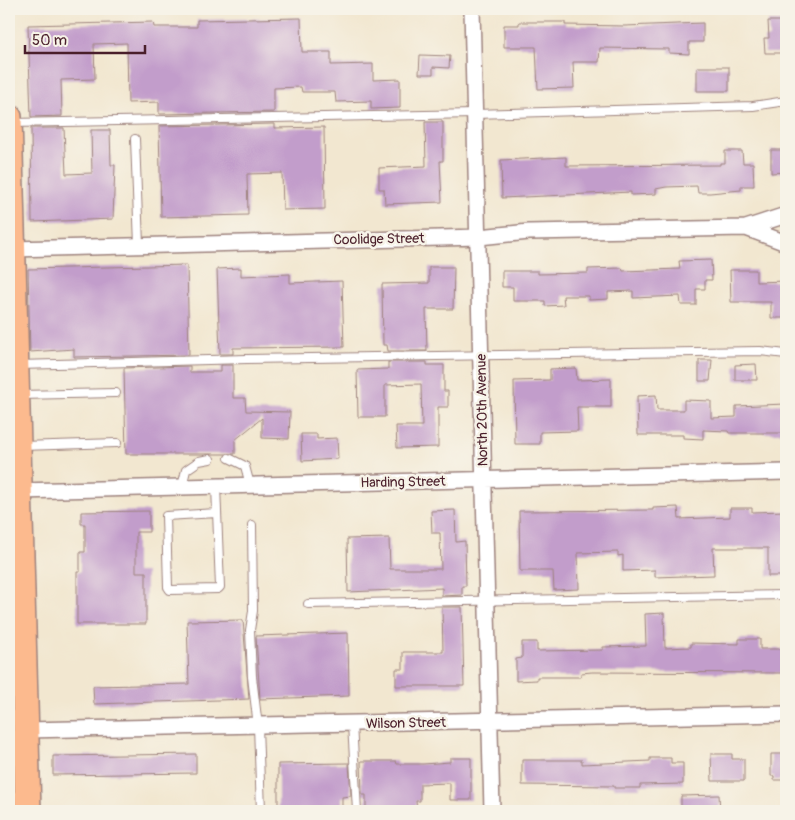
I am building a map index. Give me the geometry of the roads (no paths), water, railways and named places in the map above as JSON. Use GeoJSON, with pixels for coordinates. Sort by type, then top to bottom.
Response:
{"type":"FeatureCollection","features":[{"type":"Feature","properties":{"kind":"main road"},"geometry":{"type":"LineString","coordinates":[[9,117],[28,811]]}},
{"type":"Feature","properties":{"kind":"street","name":"North 20th Avenue"},"geometry":{"type":"LineString","coordinates":[[472,9],[488,721],[492,811]]}},
{"type":"Feature","properties":{"kind":"street","name":"Coolidge Street"},"geometry":{"type":"LineString","coordinates":[[13,249],[478,237],[529,232],[746,228],[786,215]]}},
{"type":"Feature","properties":{"kind":"street","name":"Coolidge Street"},"geometry":{"type":"LineString","coordinates":[[746,228],[786,243]]}},
{"type":"Feature","properties":{"kind":"street","name":"Harding Street"},"geometry":{"type":"LineString","coordinates":[[19,491],[786,472]]}},
{"type":"Feature","properties":{"kind":"street","name":"Wilson Street"},"geometry":{"type":"LineString","coordinates":[[26,730],[786,714]]}},
{"type":"Feature","properties":{"kind":"lane"},"geometry":{"type":"LineString","coordinates":[[9,123],[475,114],[754,106],[786,100]]}},
{"type":"Feature","properties":{"kind":"lane"},"geometry":{"type":"LineString","coordinates":[[135,139],[139,245]]}},
{"type":"Feature","properties":{"kind":"lane"},"geometry":{"type":"LineString","coordinates":[[16,365],[760,351],[786,354]]}},
{"type":"Feature","properties":{"kind":"lane"},"geometry":{"type":"LineString","coordinates":[[17,395],[116,393]]}},
{"type":"Feature","properties":{"kind":"lane"},"geometry":{"type":"LineString","coordinates":[[18,446],[117,444]]}},
{"type":"Feature","properties":{"kind":"lane"},"geometry":{"type":"LineString","coordinates":[[230,458],[236,459],[245,466],[250,485]]}},
{"type":"Feature","properties":{"kind":"lane"},"geometry":{"type":"LineString","coordinates":[[182,487],[186,470],[199,461],[210,459]]}},
{"type":"Feature","properties":{"kind":"lane"},"geometry":{"type":"LineString","coordinates":[[216,486],[220,588],[170,590],[168,587],[166,516],[217,513]]}},
{"type":"Feature","properties":{"kind":"lane"},"geometry":{"type":"LineString","coordinates":[[252,525],[253,611],[250,640],[258,726],[261,811]]}},
{"type":"Feature","properties":{"kind":"lane"},"geometry":{"type":"LineString","coordinates":[[308,604],[786,594]]}},
{"type":"Feature","properties":{"kind":"lane"},"geometry":{"type":"LineString","coordinates":[[352,724],[357,811]]}}]}
